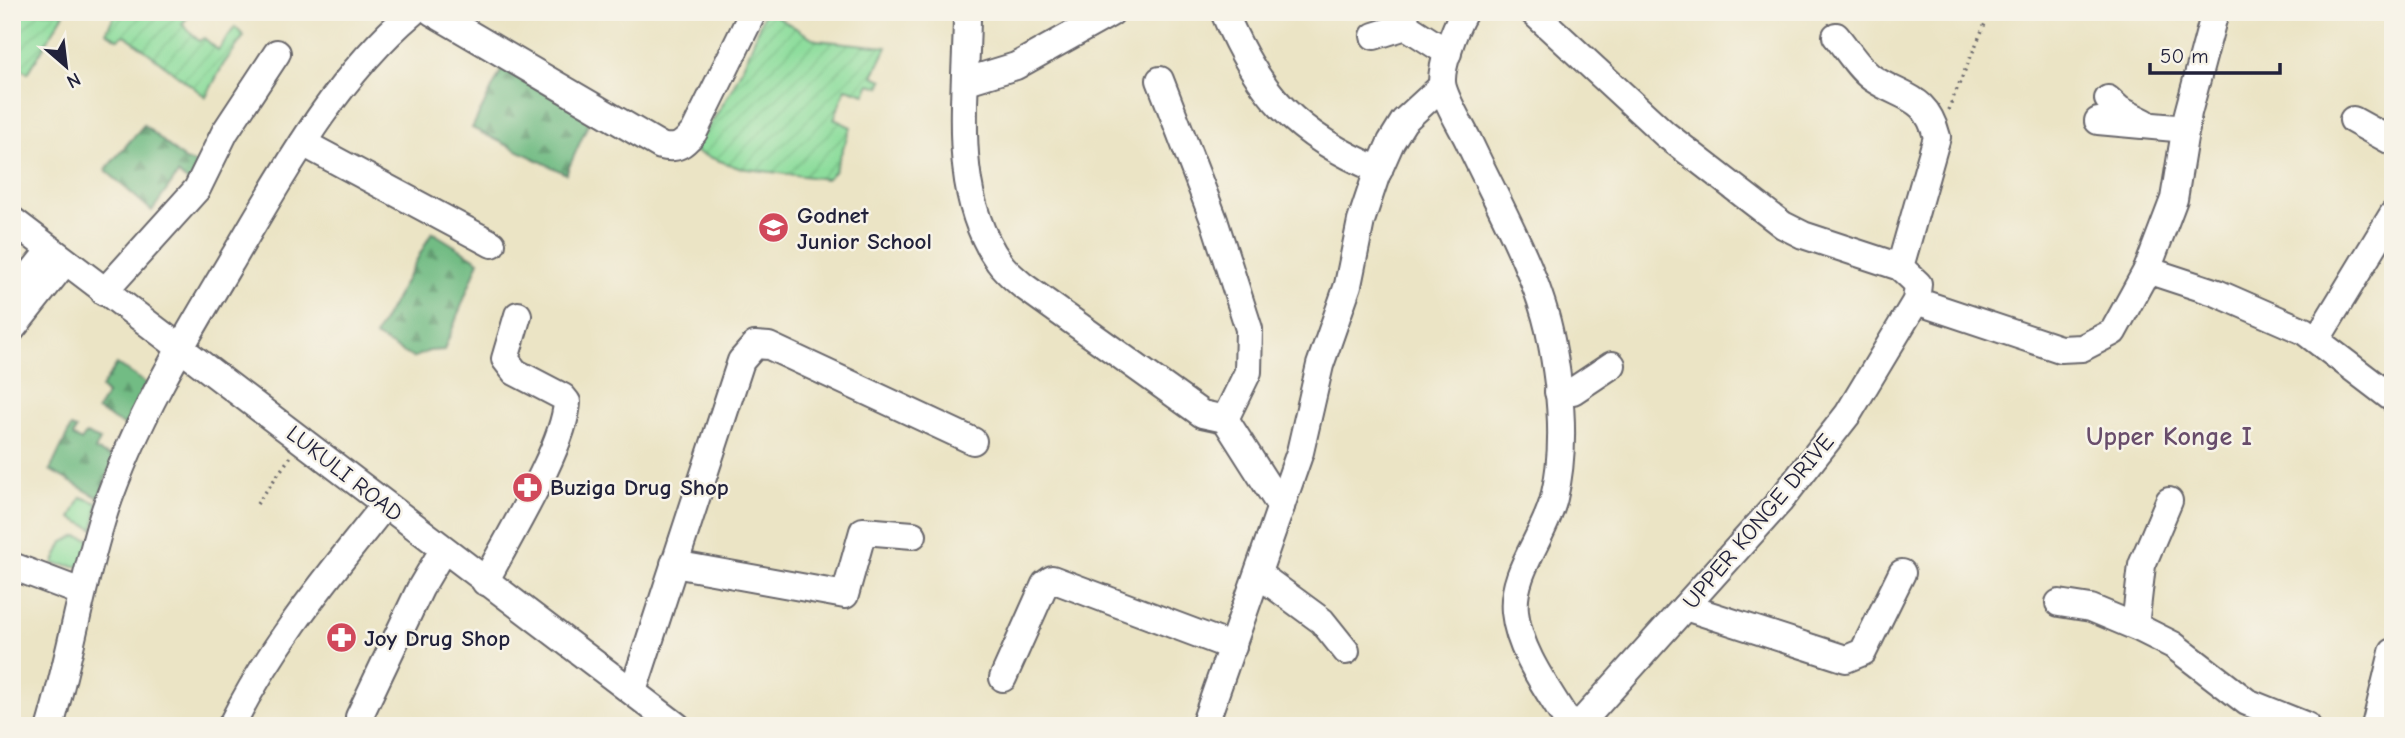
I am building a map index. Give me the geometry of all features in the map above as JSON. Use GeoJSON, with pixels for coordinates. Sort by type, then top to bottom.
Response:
{"type":"FeatureCollection","features":[{"type":"Feature","properties":{"kind":"street"},"geometry":{"type":"LineString","coordinates":[[432,12],[571,96],[661,146],[672,149],[683,145],[694,132],[753,12]]}},
{"type":"Feature","properties":{"kind":"street"},"geometry":{"type":"LineString","coordinates":[[967,12],[965,154],[968,188],[999,262],[1021,285],[1202,414],[1225,419],[1281,507]]}},
{"type":"Feature","properties":{"kind":"street"},"geometry":{"type":"LineString","coordinates":[[1224,12],[1254,74],[1284,114],[1350,158],[1379,170]]}},
{"type":"Feature","properties":{"kind":"street"},"geometry":{"type":"LineString","coordinates":[[1464,12],[1448,52],[1442,86],[1521,252],[1548,328],[1558,392],[1560,446],[1554,499],[1516,591],[1515,610],[1518,630],[1541,679],[1570,726]]}},
{"type":"Feature","properties":{"kind":"street"},"geometry":{"type":"LineString","coordinates":[[1533,12],[1665,134],[1783,225],[1814,239],[1900,267],[1919,284],[1916,301],[2060,349],[2082,348],[2113,332],[2147,270],[2174,199],[2186,130],[2215,12]]}},
{"type":"Feature","properties":{"kind":"street"},"geometry":{"type":"LineString","coordinates":[[967,81],[1016,66],[1111,13]]}},
{"type":"Feature","properties":{"kind":"street"},"geometry":{"type":"LineString","coordinates":[[50,726],[81,592],[126,452],[180,347],[303,143],[370,53],[404,15]]}},
{"type":"Feature","properties":{"kind":"street"},"geometry":{"type":"LineString","coordinates":[[1374,36],[1406,19],[1448,52]]}},
{"type":"Feature","properties":{"kind":"street"},"geometry":{"type":"LineString","coordinates":[[1836,36],[1870,77],[1920,102],[1928,112],[1937,136],[1900,267]]}},
{"type":"Feature","properties":{"kind":"street"},"geometry":{"type":"LineString","coordinates":[[104,292],[197,189],[225,132],[277,54]]}},
{"type":"Feature","properties":{"kind":"street"},"geometry":{"type":"LineString","coordinates":[[1160,80],[1214,220],[1250,329],[1248,372],[1225,419]]}},
{"type":"Feature","properties":{"kind":"street"},"geometry":{"type":"LineString","coordinates":[[1204,726],[1300,452],[1320,365],[1348,285],[1362,221],[1379,170],[1404,121],[1442,86]]}},
{"type":"Feature","properties":{"kind":"street"},"geometry":{"type":"LineString","coordinates":[[2103,110],[2153,127],[2186,130]]}},
{"type":"Feature","properties":{"kind":"street"},"geometry":{"type":"LineString","coordinates":[[2353,120],[2393,142]]}},
{"type":"Feature","properties":{"kind":"street"},"geometry":{"type":"LineString","coordinates":[[303,143],[492,244]]}},
{"type":"Feature","properties":{"kind":"street"},"geometry":{"type":"LineString","coordinates":[[2317,339],[2393,214]]}},
{"type":"Feature","properties":{"kind":"street","name":"LUKULI ROAD"},"geometry":{"type":"LineString","coordinates":[[15,228],[58,256],[180,347],[677,726]]}},
{"type":"Feature","properties":{"kind":"street"},"geometry":{"type":"LineString","coordinates":[[12,290],[19,289],[58,256]]}},
{"type":"Feature","properties":{"kind":"street"},"geometry":{"type":"LineString","coordinates":[[12,329],[58,256]]}},
{"type":"Feature","properties":{"kind":"street"},"geometry":{"type":"LineString","coordinates":[[2147,270],[2217,293],[2317,339],[2393,398]]}},
{"type":"Feature","properties":{"kind":"street","name":"UPPER KONGE DRIVE"},"geometry":{"type":"LineString","coordinates":[[1578,726],[1780,501],[1848,414],[1916,301]]}},
{"type":"Feature","properties":{"kind":"street"},"geometry":{"type":"LineString","coordinates":[[485,582],[542,472],[566,414],[567,402],[563,397],[515,372],[505,359],[504,353],[518,315]]}},
{"type":"Feature","properties":{"kind":"street"},"geometry":{"type":"LineString","coordinates":[[633,691],[741,360],[755,345],[769,346],[973,441]]}},
{"type":"Feature","properties":{"kind":"street"},"geometry":{"type":"LineString","coordinates":[[1558,392],[1573,391],[1612,365]]}},
{"type":"Feature","properties":{"kind":"street"},"geometry":{"type":"LineString","coordinates":[[2135,626],[2142,565],[2169,501]]}},
{"type":"Feature","properties":{"kind":"street"},"geometry":{"type":"LineString","coordinates":[[231,726],[257,673],[310,598],[386,505]]}},
{"type":"Feature","properties":{"kind":"street"},"geometry":{"type":"LineString","coordinates":[[674,564],[845,595],[863,531],[913,535]]}},
{"type":"Feature","properties":{"kind":"street"},"geometry":{"type":"LineString","coordinates":[[359,717],[415,600],[443,550]]}},
{"type":"Feature","properties":{"kind":"street"},"geometry":{"type":"LineString","coordinates":[[12,566],[81,592]]}},
{"type":"Feature","properties":{"kind":"street"},"geometry":{"type":"LineString","coordinates":[[1685,607],[1846,659],[1863,652],[1902,573]]}},
{"type":"Feature","properties":{"kind":"street"},"geometry":{"type":"LineString","coordinates":[[1258,575],[1322,621],[1346,651]]}},
{"type":"Feature","properties":{"kind":"street"},"geometry":{"type":"LineString","coordinates":[[1003,678],[1045,584],[1052,579],[1233,647]]}},
{"type":"Feature","properties":{"kind":"street"},"geometry":{"type":"LineString","coordinates":[[2059,603],[2091,608],[2135,626],[2173,645],[2262,711],[2307,726]]}},
{"type":"Feature","properties":{"kind":"street"},"geometry":{"type":"LineString","coordinates":[[2375,726],[2393,652]]}},
{"type":"Feature","properties":{"kind":"path"},"geometry":{"type":"LineString","coordinates":[[1937,136],[1990,12]]}},
{"type":"Feature","properties":{"kind":"path"},"geometry":{"type":"LineString","coordinates":[[257,504],[305,442]]}},
{"type":"Feature","properties":{"kind":"green space"},"geometry":{"type":"Polygon","coordinates":[[[12,12],[65,12],[28,73],[12,63],[12,12]]]}},
{"type":"Feature","properties":{"kind":"green space"},"geometry":{"type":"Polygon","coordinates":[[[116,12],[192,12],[182,24],[199,41],[204,38],[218,50],[235,27],[244,36],[223,65],[206,97],[125,35],[118,39],[106,32],[116,12]]]}},
{"type":"Feature","properties":{"kind":"green space"},"geometry":{"type":"Polygon","coordinates":[[[764,12],[769,12],[816,40],[887,47],[873,76],[883,80],[880,87],[870,84],[865,94],[846,88],[834,119],[851,127],[834,172],[826,179],[739,168],[690,150],[734,85],[764,12]]]}},
{"type":"Feature","properties":{"kind":"green space"},"geometry":{"type":"Polygon","coordinates":[[[504,65],[593,113],[566,174],[472,128],[504,65]]]}},
{"type":"Feature","properties":{"kind":"green space"},"geometry":{"type":"Polygon","coordinates":[[[144,125],[185,160],[204,166],[195,187],[178,174],[152,211],[105,170],[144,125]]]}},
{"type":"Feature","properties":{"kind":"green space"},"geometry":{"type":"Polygon","coordinates":[[[432,232],[479,261],[444,350],[429,351],[413,358],[375,336],[432,232]]]}},
{"type":"Feature","properties":{"kind":"green space"},"geometry":{"type":"Polygon","coordinates":[[[117,364],[150,386],[127,427],[97,410],[107,394],[101,388],[117,364]]]}},
{"type":"Feature","properties":{"kind":"green space"},"geometry":{"type":"Polygon","coordinates":[[[71,427],[76,429],[73,436],[81,441],[86,434],[100,440],[95,450],[114,458],[99,498],[50,470],[71,427]]]}},
{"type":"Feature","properties":{"kind":"green space"},"geometry":{"type":"Polygon","coordinates":[[[81,497],[98,503],[94,529],[71,518],[81,497]]]}},
{"type":"Feature","properties":{"kind":"green space"},"geometry":{"type":"Polygon","coordinates":[[[77,536],[94,540],[85,567],[53,564],[63,542],[77,536]]]}},
{"type":"Feature","properties":{"kind":"place","name":"Godnet Junior School"},"geometry":{"type":"Point","coordinates":[774,228]}},
{"type":"Feature","properties":{"kind":"place","name":"Buziga Drug Shop"},"geometry":{"type":"Point","coordinates":[527,487]}},
{"type":"Feature","properties":{"kind":"place","name":"Joy Drug Shop"},"geometry":{"type":"Point","coordinates":[341,638]}},
{"type":"Feature","properties":{"kind":"district","name":"Upper Konge I"},"geometry":{"type":"Point","coordinates":[2169,436]}}]}
